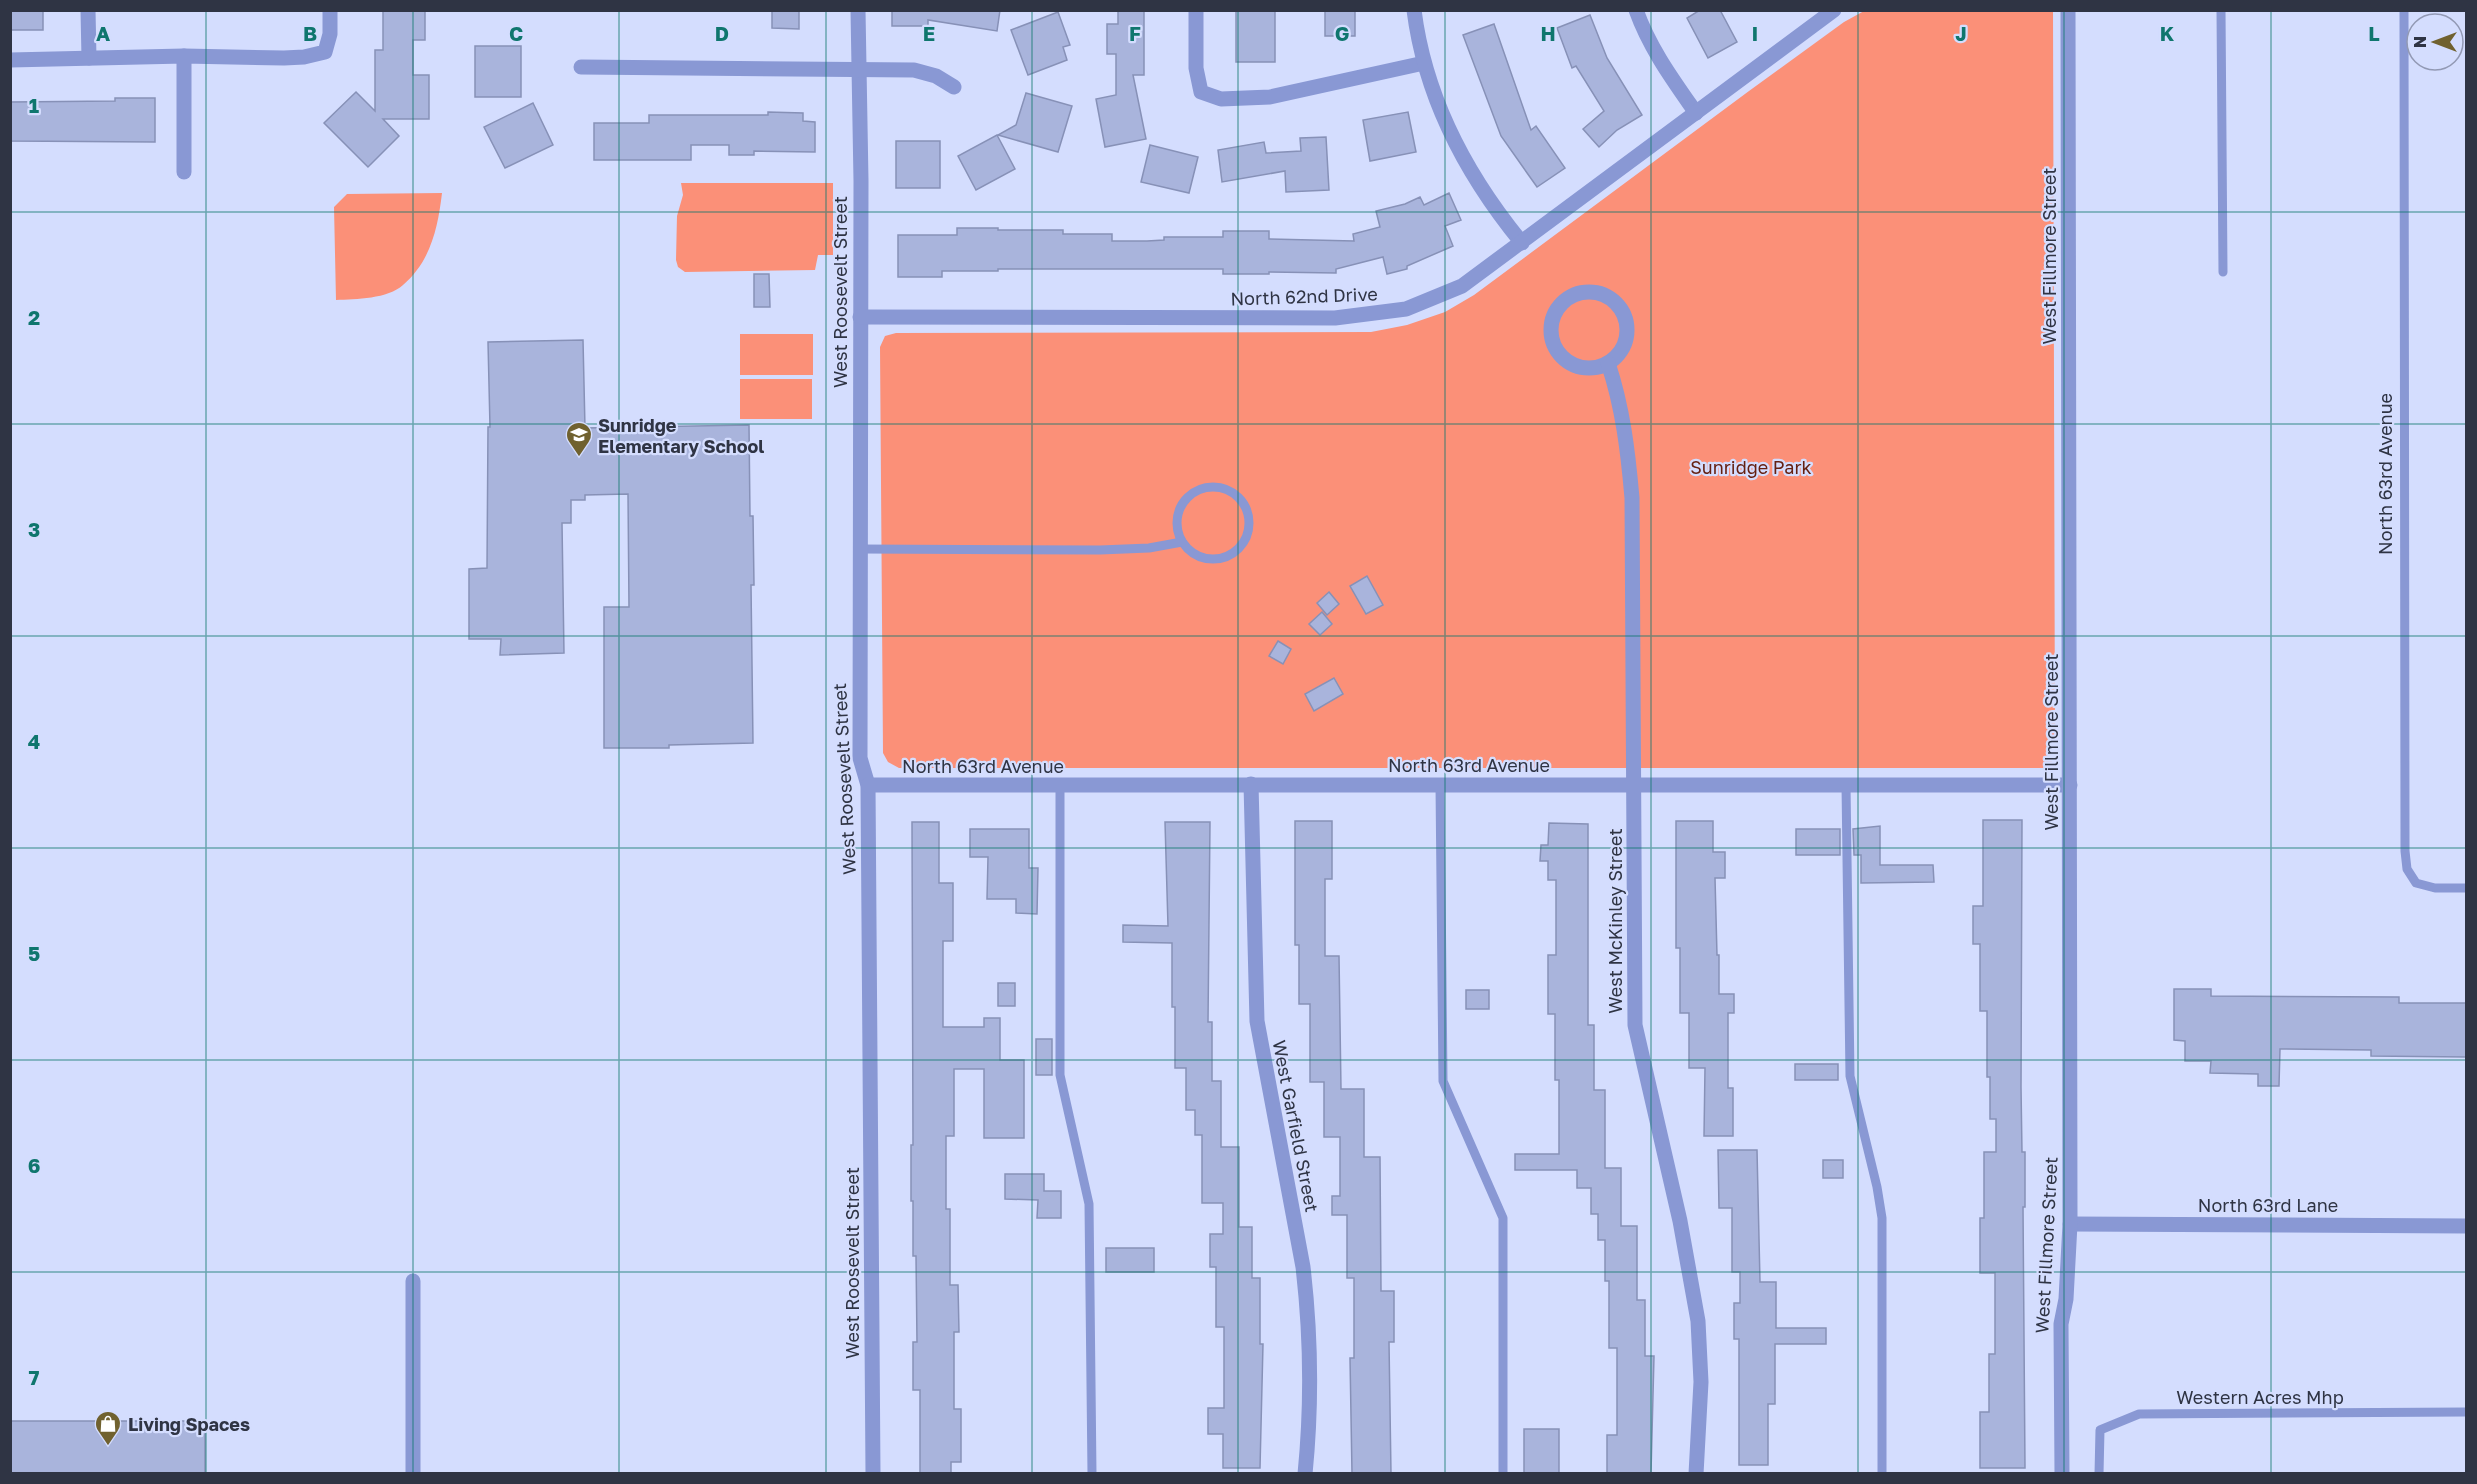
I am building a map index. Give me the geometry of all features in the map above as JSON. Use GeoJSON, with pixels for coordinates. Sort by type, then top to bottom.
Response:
{"type":"FeatureCollection","features":[{"type":"Feature","properties":{"kind":"street"},"geometry":{"type":"LineString","coordinates":[[88,10],[89,58]]}},
{"type":"Feature","properties":{"kind":"street"},"geometry":{"type":"LineString","coordinates":[[10,60],[184,56],[294,58],[326,52],[330,34],[330,10]]}},
{"type":"Feature","properties":{"kind":"street","name":"West Roosevelt Street"},"geometry":{"type":"LineString","coordinates":[[858,10],[860,758],[868,785],[873,1473]]}},
{"type":"Feature","properties":{"kind":"street"},"geometry":{"type":"LineString","coordinates":[[1196,10],[1196,68],[1201,92],[1221,99],[1270,97],[1424,63]]}},
{"type":"Feature","properties":{"kind":"street"},"geometry":{"type":"LineString","coordinates":[[1414,10],[1424,63],[1448,128],[1482,190],[1522,243]]}},
{"type":"Feature","properties":{"kind":"street"},"geometry":{"type":"LineString","coordinates":[[1636,10],[1643,31],[1661,63],[1696,113]]}},
{"type":"Feature","properties":{"kind":"street","name":"North 62nd Drive"},"geometry":{"type":"LineString","coordinates":[[860,317],[1361,317],[1406,309],[1462,286],[1834,10]]}},
{"type":"Feature","properties":{"kind":"street","name":"West Fillmore Street"},"geometry":{"type":"LineString","coordinates":[[2062,1473],[2061,1324],[2066,1299],[2070,1224],[2068,10]]}},
{"type":"Feature","properties":{"kind":"street"},"geometry":{"type":"LineString","coordinates":[[184,56],[184,172]]}},
{"type":"Feature","properties":{"kind":"street"},"geometry":{"type":"LineString","coordinates":[[581,67],[914,70],[936,76],[954,87]]}},
{"type":"Feature","properties":{"kind":"street"},"geometry":{"type":"LineString","coordinates":[[1591,291],[1602,293],[1612,298],[1625,316],[1628,327],[1623,348],[1608,363],[1596,368],[1583,368],[1571,364],[1561,356],[1554,345],[1551,333],[1552,320],[1558,308],[1573,295],[1591,291]]}},
{"type":"Feature","properties":{"kind":"street","name":"West McKinley Street"},"geometry":{"type":"LineString","coordinates":[[1608,363],[1621,405],[1632,498],[1635,1025],[1680,1221],[1698,1321],[1701,1382],[1696,1473]]}},
{"type":"Feature","properties":{"kind":"street","name":"West Garfield Street"},"geometry":{"type":"LineString","coordinates":[[1251,784],[1257,1021],[1304,1267],[1308,1304],[1311,1399],[1305,1473]]}},
{"type":"Feature","properties":{"kind":"street","name":"North 63rd Avenue"},"geometry":{"type":"LineString","coordinates":[[868,785],[2070,785]]}},
{"type":"Feature","properties":{"kind":"street","name":"North 63rd Lane"},"geometry":{"type":"LineString","coordinates":[[2070,1224],[2466,1226]]}},
{"type":"Feature","properties":{"kind":"street"},"geometry":{"type":"LineString","coordinates":[[413,1281],[413,1473]]}},
{"type":"Feature","properties":{"kind":"lane"},"geometry":{"type":"LineString","coordinates":[[2221,10],[2223,272]]}},
{"type":"Feature","properties":{"kind":"lane","name":"North 63rd Avenue"},"geometry":{"type":"LineString","coordinates":[[2404,10],[2405,851],[2407,869],[2416,883],[2435,888],[2466,888]]}},
{"type":"Feature","properties":{"kind":"lane"},"geometry":{"type":"LineString","coordinates":[[1217,486],[1238,495],[1245,504],[1250,516],[1250,529],[1246,541],[1238,551],[1227,557],[1208,559],[1191,552],[1182,542],[1177,520],[1186,499],[1195,491],[1217,486]]}},
{"type":"Feature","properties":{"kind":"lane"},"geometry":{"type":"LineString","coordinates":[[860,549],[1149,549],[1182,542]]}},
{"type":"Feature","properties":{"kind":"lane"},"geometry":{"type":"LineString","coordinates":[[1440,785],[1443,1081],[1503,1218],[1503,1473]]}},
{"type":"Feature","properties":{"kind":"lane"},"geometry":{"type":"LineString","coordinates":[[1846,785],[1850,1076],[1877,1187],[1882,1218],[1882,1473]]}},
{"type":"Feature","properties":{"kind":"lane"},"geometry":{"type":"LineString","coordinates":[[1060,786],[1060,1075],[1090,1215],[1092,1473]]}},
{"type":"Feature","properties":{"kind":"lane","name":"Western Acres Mhp"},"geometry":{"type":"LineString","coordinates":[[2099,1473],[2100,1430],[2139,1414],[2466,1412]]}},
{"type":"Feature","properties":{"kind":"green space","name":"Sunridge Park"},"geometry":{"type":"Polygon","coordinates":[[[1864,11],[2053,11],[2055,758],[2046,768],[899,768],[888,762],[883,753],[880,347],[885,336],[896,333],[1371,332],[1407,325],[1445,312],[1474,295],[1749,91],[1844,22],[1864,11]]]}},
{"type":"Feature","properties":{"kind":"green space"},"geometry":{"type":"Polygon","coordinates":[[[681,183],[833,183],[833,255],[818,255],[815,270],[685,272],[678,267],[676,260],[677,216],[683,195],[681,183]]]}},
{"type":"Feature","properties":{"kind":"green space"},"geometry":{"type":"Polygon","coordinates":[[[442,193],[432,243],[413,276],[397,290],[389,293],[336,300],[334,207],[347,194],[442,193]]]}},
{"type":"Feature","properties":{"kind":"green space"},"geometry":{"type":"Polygon","coordinates":[[[740,334],[813,334],[813,375],[740,375],[740,334]]]}},
{"type":"Feature","properties":{"kind":"green space"},"geometry":{"type":"Polygon","coordinates":[[[740,379],[812,379],[812,419],[740,419],[740,379]]]}},
{"type":"Feature","properties":{"kind":"building"},"geometry":{"type":"Polygon","coordinates":[[[10,10],[43,10],[43,30],[10,30],[10,10]]]}},
{"type":"Feature","properties":{"kind":"building"},"geometry":{"type":"Polygon","coordinates":[[[383,10],[425,10],[425,40],[413,40],[413,75],[429,75],[429,119],[383,119],[399,136],[368,167],[324,123],[356,92],[375,111],[375,50],[383,50],[383,10]]]}},
{"type":"Feature","properties":{"kind":"building"},"geometry":{"type":"Polygon","coordinates":[[[772,10],[799,10],[799,29],[772,28],[772,10]]]}},
{"type":"Feature","properties":{"kind":"building"},"geometry":{"type":"Polygon","coordinates":[[[892,10],[1000,10],[997,31],[928,20],[928,26],[892,26],[892,10]]]}},
{"type":"Feature","properties":{"kind":"building"},"geometry":{"type":"Polygon","coordinates":[[[1118,10],[1144,10],[1144,75],[1133,75],[1146,139],[1105,147],[1096,99],[1116,95],[1116,54],[1107,54],[1107,24],[1118,24],[1118,10]]]}},
{"type":"Feature","properties":{"kind":"building"},"geometry":{"type":"Polygon","coordinates":[[[1236,10],[1275,10],[1275,62],[1236,62],[1236,10]]]}},
{"type":"Feature","properties":{"kind":"building"},"geometry":{"type":"Polygon","coordinates":[[[1325,10],[1355,10],[1355,36],[1325,36],[1325,10]]]}},
{"type":"Feature","properties":{"kind":"building"},"geometry":{"type":"Polygon","coordinates":[[[1700,10],[1720,10],[1737,42],[1708,58],[1687,18],[1700,10]]]}},
{"type":"Feature","properties":{"kind":"building"},"geometry":{"type":"Polygon","coordinates":[[[1058,12],[1070,45],[1063,47],[1067,60],[1028,75],[1011,30],[1058,12]]]}},
{"type":"Feature","properties":{"kind":"building"},"geometry":{"type":"Polygon","coordinates":[[[1590,15],[1607,58],[1642,115],[1617,130],[1599,147],[1583,129],[1604,111],[1576,66],[1572,68],[1557,28],[1590,15]]]}},
{"type":"Feature","properties":{"kind":"building"},"geometry":{"type":"Polygon","coordinates":[[[1494,24],[1531,130],[1536,126],[1565,168],[1537,187],[1501,136],[1463,35],[1494,24]]]}},
{"type":"Feature","properties":{"kind":"building"},"geometry":{"type":"Polygon","coordinates":[[[475,46],[521,46],[521,97],[475,97],[475,46]]]}},
{"type":"Feature","properties":{"kind":"building"},"geometry":{"type":"Polygon","coordinates":[[[1026,93],[1072,106],[1058,152],[998,135],[1016,125],[1026,93]]]}},
{"type":"Feature","properties":{"kind":"building"},"geometry":{"type":"Polygon","coordinates":[[[115,98],[155,98],[155,142],[10,141],[10,102],[115,101],[115,98]]]}},
{"type":"Feature","properties":{"kind":"building"},"geometry":{"type":"Polygon","coordinates":[[[533,103],[553,145],[505,168],[484,127],[533,103]]]}},
{"type":"Feature","properties":{"kind":"building"},"geometry":{"type":"Polygon","coordinates":[[[768,112],[803,113],[803,121],[815,122],[815,152],[754,151],[754,155],[729,155],[729,145],[691,145],[691,160],[594,160],[594,123],[649,123],[649,115],[768,115],[768,112]]]}},
{"type":"Feature","properties":{"kind":"building"},"geometry":{"type":"Polygon","coordinates":[[[1408,112],[1416,152],[1370,161],[1363,120],[1408,112]]]}},
{"type":"Feature","properties":{"kind":"building"},"geometry":{"type":"Polygon","coordinates":[[[997,135],[1015,169],[976,190],[958,156],[997,135]]]}},
{"type":"Feature","properties":{"kind":"building"},"geometry":{"type":"Polygon","coordinates":[[[1326,137],[1329,190],[1286,192],[1285,171],[1222,182],[1218,150],[1264,142],[1266,153],[1301,151],[1300,138],[1326,137]]]}},
{"type":"Feature","properties":{"kind":"building"},"geometry":{"type":"Polygon","coordinates":[[[896,141],[940,141],[940,188],[896,188],[896,141]]]}},
{"type":"Feature","properties":{"kind":"building"},"geometry":{"type":"Polygon","coordinates":[[[1150,145],[1198,157],[1189,193],[1141,182],[1150,145]]]}},
{"type":"Feature","properties":{"kind":"building"},"geometry":{"type":"Polygon","coordinates":[[[1449,193],[1461,220],[1445,226],[1453,246],[1407,266],[1407,269],[1387,274],[1383,257],[1336,269],[1336,273],[1223,274],[1223,269],[998,269],[998,271],[942,271],[942,277],[898,277],[898,235],[957,235],[957,228],[998,228],[998,230],[1063,230],[1063,234],[1112,234],[1112,241],[1147,241],[1164,240],[1164,237],[1223,237],[1223,231],[1269,231],[1269,239],[1354,241],[1353,234],[1380,227],[1376,211],[1405,204],[1420,197],[1424,205],[1449,193]]]}},
{"type":"Feature","properties":{"kind":"building"},"geometry":{"type":"Polygon","coordinates":[[[754,274],[769,274],[770,307],[754,307],[754,274]]]}},
{"type":"Feature","properties":{"kind":"building"},"geometry":{"type":"Polygon","coordinates":[[[583,340],[585,428],[749,425],[750,516],[753,516],[754,585],[751,585],[753,743],[669,745],[669,748],[604,748],[604,607],[629,607],[628,494],[585,495],[585,500],[571,500],[571,523],[562,523],[564,653],[500,655],[501,639],[469,639],[469,569],[487,568],[488,427],[490,427],[488,342],[583,340]]]}},
{"type":"Feature","properties":{"kind":"building"},"geometry":{"type":"Polygon","coordinates":[[[1367,576],[1383,605],[1366,614],[1350,586],[1367,576]]]}},
{"type":"Feature","properties":{"kind":"building"},"geometry":{"type":"Polygon","coordinates":[[[1329,592],[1339,604],[1327,615],[1317,603],[1329,592]]]}},
{"type":"Feature","properties":{"kind":"building"},"geometry":{"type":"Polygon","coordinates":[[[1322,612],[1332,624],[1320,635],[1309,624],[1322,612]]]}},
{"type":"Feature","properties":{"kind":"building"},"geometry":{"type":"Polygon","coordinates":[[[1278,641],[1291,649],[1283,664],[1269,656],[1278,641]]]}},
{"type":"Feature","properties":{"kind":"building"},"geometry":{"type":"Polygon","coordinates":[[[1334,678],[1343,694],[1314,711],[1305,694],[1334,678]]]}},
{"type":"Feature","properties":{"kind":"building"},"geometry":{"type":"Polygon","coordinates":[[[1983,820],[2022,820],[2021,1087],[2022,1152],[2025,1152],[2025,1207],[2023,1207],[2025,1468],[1980,1468],[1980,1412],[1989,1412],[1989,1354],[1995,1354],[1995,1273],[1980,1273],[1980,1218],[1984,1218],[1984,1152],[1996,1152],[1996,1119],[1990,1119],[1990,1077],[1987,1077],[1987,1011],[1980,1011],[1980,944],[1973,944],[1973,906],[1983,906],[1983,820]]]}},
{"type":"Feature","properties":{"kind":"building"},"geometry":{"type":"Polygon","coordinates":[[[1295,821],[1332,821],[1332,879],[1325,879],[1325,956],[1339,956],[1341,1089],[1364,1089],[1364,1157],[1380,1157],[1381,1291],[1394,1291],[1394,1342],[1389,1342],[1391,1473],[1352,1473],[1350,1358],[1354,1358],[1354,1278],[1347,1278],[1347,1215],[1332,1215],[1332,1196],[1340,1196],[1340,1137],[1324,1137],[1324,1082],[1310,1082],[1310,1004],[1299,1004],[1299,945],[1295,945],[1295,821]]]}},
{"type":"Feature","properties":{"kind":"building"},"geometry":{"type":"Polygon","coordinates":[[[1676,821],[1713,821],[1713,852],[1725,852],[1725,878],[1715,878],[1717,955],[1719,955],[1719,994],[1734,994],[1734,1013],[1728,1013],[1728,1088],[1733,1088],[1733,1136],[1704,1136],[1705,1068],[1689,1068],[1689,1013],[1680,1013],[1680,948],[1676,948],[1676,821]]]}},
{"type":"Feature","properties":{"kind":"building"},"geometry":{"type":"Polygon","coordinates":[[[912,822],[939,822],[939,883],[953,883],[953,941],[943,941],[943,1027],[984,1027],[984,1018],[1000,1018],[1000,1060],[1024,1060],[1024,1138],[984,1138],[984,1069],[954,1069],[954,1136],[946,1136],[946,1209],[950,1209],[950,1285],[958,1285],[959,1332],[954,1332],[954,1409],[961,1409],[961,1462],[951,1462],[951,1473],[920,1473],[920,1390],[913,1390],[913,1342],[917,1342],[916,1256],[913,1256],[913,1201],[911,1201],[911,1145],[913,1145],[912,822]]]}},
{"type":"Feature","properties":{"kind":"building"},"geometry":{"type":"Polygon","coordinates":[[[1165,822],[1210,822],[1208,1022],[1212,1022],[1212,1081],[1221,1081],[1221,1147],[1239,1147],[1239,1227],[1252,1227],[1252,1278],[1260,1278],[1260,1344],[1263,1344],[1260,1468],[1223,1468],[1223,1434],[1208,1434],[1208,1408],[1224,1408],[1224,1327],[1216,1327],[1216,1267],[1210,1267],[1210,1234],[1223,1234],[1223,1203],[1202,1203],[1202,1135],[1195,1135],[1195,1110],[1186,1110],[1186,1068],[1175,1068],[1172,943],[1123,942],[1123,925],[1168,926],[1165,822]]]}},
{"type":"Feature","properties":{"kind":"building"},"geometry":{"type":"Polygon","coordinates":[[[1549,823],[1588,824],[1588,1025],[1594,1025],[1594,1090],[1605,1090],[1605,1168],[1621,1168],[1621,1226],[1637,1226],[1637,1300],[1645,1300],[1645,1356],[1654,1356],[1651,1473],[1607,1473],[1607,1435],[1617,1435],[1617,1348],[1609,1348],[1609,1281],[1605,1281],[1605,1240],[1598,1240],[1598,1214],[1591,1214],[1591,1188],[1577,1188],[1577,1170],[1515,1170],[1515,1154],[1559,1154],[1559,1080],[1555,1080],[1555,1014],[1548,1014],[1548,955],[1556,955],[1556,880],[1548,880],[1548,861],[1540,861],[1541,845],[1548,845],[1549,823]]]}},
{"type":"Feature","properties":{"kind":"building"},"geometry":{"type":"Polygon","coordinates":[[[1880,826],[1880,865],[1933,865],[1934,882],[1861,883],[1861,855],[1854,855],[1853,829],[1880,826]]]}},
{"type":"Feature","properties":{"kind":"building"},"geometry":{"type":"Polygon","coordinates":[[[970,829],[1029,829],[1029,868],[1038,868],[1037,914],[1016,913],[1016,899],[987,899],[988,857],[970,857],[970,829]]]}},
{"type":"Feature","properties":{"kind":"building"},"geometry":{"type":"Polygon","coordinates":[[[1796,829],[1840,829],[1840,855],[1796,855],[1796,829]]]}},
{"type":"Feature","properties":{"kind":"building"},"geometry":{"type":"Polygon","coordinates":[[[998,983],[1015,983],[1015,1006],[998,1006],[998,983]]]}},
{"type":"Feature","properties":{"kind":"building"},"geometry":{"type":"Polygon","coordinates":[[[2174,989],[2211,989],[2211,996],[2399,997],[2399,1003],[2466,1003],[2466,1057],[2371,1056],[2371,1050],[2280,1049],[2279,1086],[2258,1086],[2258,1074],[2210,1073],[2211,1061],[2185,1061],[2185,1041],[2174,1040],[2174,989]]]}},
{"type":"Feature","properties":{"kind":"building"},"geometry":{"type":"Polygon","coordinates":[[[1466,990],[1489,990],[1489,1009],[1466,1009],[1466,990]]]}},
{"type":"Feature","properties":{"kind":"building"},"geometry":{"type":"Polygon","coordinates":[[[1036,1039],[1052,1039],[1052,1075],[1036,1075],[1036,1039]]]}},
{"type":"Feature","properties":{"kind":"building"},"geometry":{"type":"Polygon","coordinates":[[[1795,1064],[1838,1064],[1838,1080],[1795,1080],[1795,1064]]]}},
{"type":"Feature","properties":{"kind":"building"},"geometry":{"type":"Polygon","coordinates":[[[1718,1150],[1757,1150],[1760,1282],[1776,1282],[1776,1328],[1826,1328],[1826,1344],[1775,1344],[1775,1404],[1768,1404],[1768,1465],[1739,1465],[1739,1339],[1734,1339],[1734,1303],[1740,1303],[1740,1272],[1732,1272],[1732,1208],[1719,1208],[1718,1150]]]}},
{"type":"Feature","properties":{"kind":"building"},"geometry":{"type":"Polygon","coordinates":[[[1823,1160],[1843,1160],[1843,1178],[1823,1178],[1823,1160]]]}},
{"type":"Feature","properties":{"kind":"building"},"geometry":{"type":"Polygon","coordinates":[[[1005,1174],[1044,1174],[1044,1191],[1061,1191],[1061,1218],[1037,1218],[1038,1200],[1005,1199],[1005,1174]]]}},
{"type":"Feature","properties":{"kind":"building"},"geometry":{"type":"Polygon","coordinates":[[[1106,1248],[1154,1248],[1154,1272],[1106,1272],[1106,1248]]]}},
{"type":"Feature","properties":{"kind":"building","name":"Living Spaces"},"geometry":{"type":"Polygon","coordinates":[[[10,1421],[205,1421],[205,1473],[10,1473],[10,1421]]]}},
{"type":"Feature","properties":{"kind":"building"},"geometry":{"type":"Polygon","coordinates":[[[1524,1429],[1559,1429],[1559,1473],[1524,1473],[1524,1429]]]}},
{"type":"Feature","properties":{"kind":"place","name":"Sunridge Elementary School"},"geometry":{"type":"Point","coordinates":[579,458]}},
{"type":"Feature","properties":{"kind":"place","name":"Living Spaces"},"geometry":{"type":"Point","coordinates":[108,1447]}}]}
